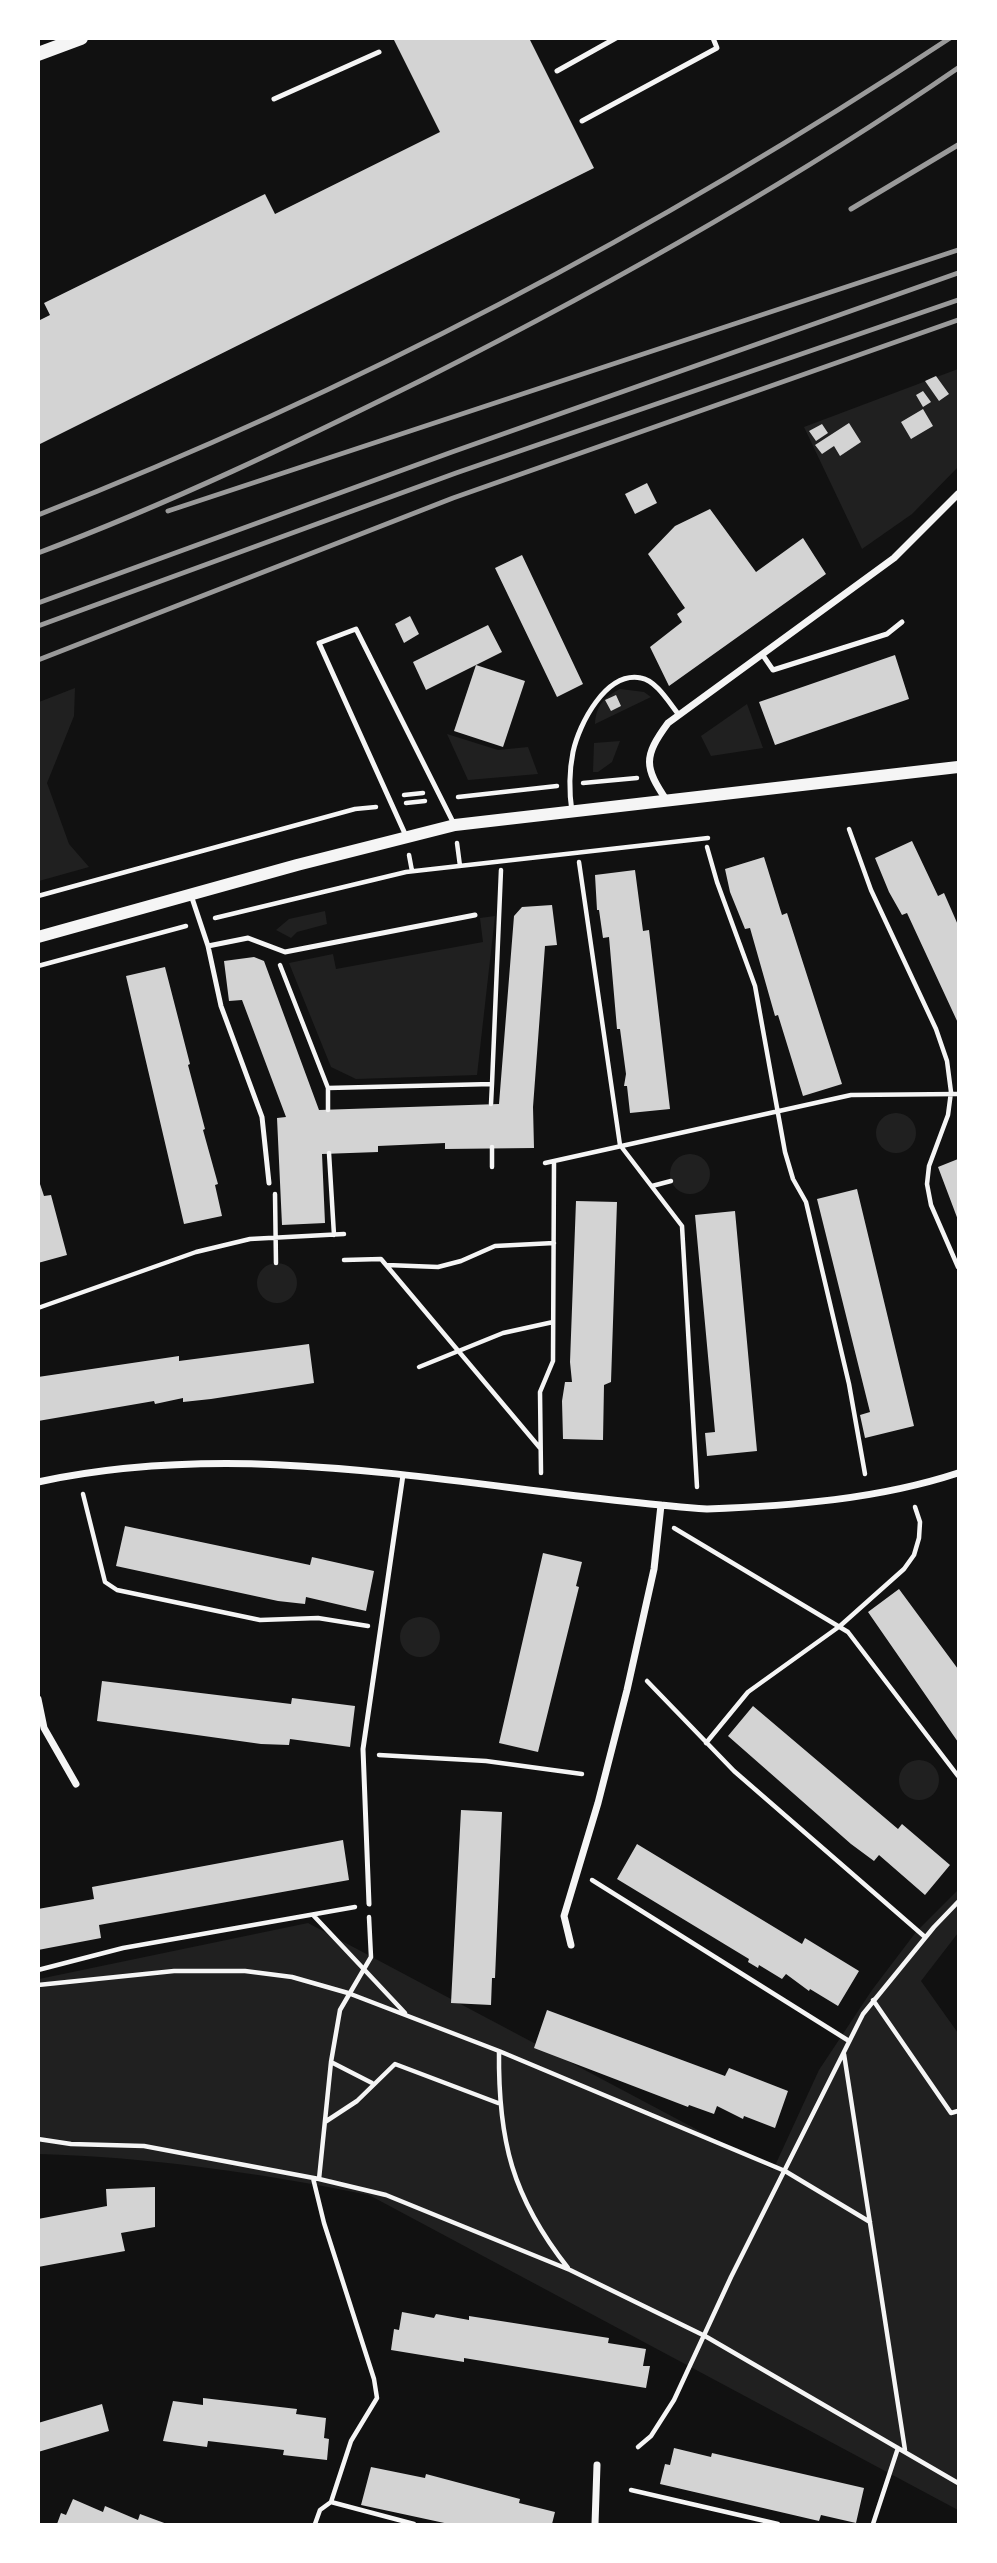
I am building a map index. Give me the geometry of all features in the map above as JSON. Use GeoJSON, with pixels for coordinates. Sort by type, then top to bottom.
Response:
{"type":"FeatureCollection","features":[{"type":"Feature","properties":{"kind":"main road"},"geometry":{"type":"LineString","coordinates":[[38,54],[68,41]]}},
{"type":"Feature","properties":{"kind":"street"},"geometry":{"type":"LineString","coordinates":[[667,801],[650,776],[650,757],[654,742],[679,715],[894,558],[958,494]]}},
{"type":"Feature","properties":{"kind":"street"},"geometry":{"type":"LineString","coordinates":[[38,937],[455,825],[958,767]]}},
{"type":"Feature","properties":{"kind":"street"},"geometry":{"type":"LineString","coordinates":[[38,1482],[84,1472],[251,1462],[330,1466],[707,1509],[758,1507],[862,1495],[933,1482],[958,1473]]}},
{"type":"Feature","properties":{"kind":"street"},"geometry":{"type":"LineString","coordinates":[[572,1945],[564,1916],[598,1802],[627,1690],[654,1569],[661,1505]]}},
{"type":"Feature","properties":{"kind":"street"},"geometry":{"type":"LineString","coordinates":[[38,1699],[44,1728],[76,1784]]}},
{"type":"Feature","properties":{"kind":"street"},"geometry":{"type":"LineString","coordinates":[[595,2525],[597,2465]]}},
{"type":"Feature","properties":{"kind":"lane"},"geometry":{"type":"LineString","coordinates":[[557,71],[616,38]]}},
{"type":"Feature","properties":{"kind":"lane"},"geometry":{"type":"LineString","coordinates":[[582,121],[717,47],[713,38]]}},
{"type":"Feature","properties":{"kind":"lane"},"geometry":{"type":"LineString","coordinates":[[274,99],[379,52]]}},
{"type":"Feature","properties":{"kind":"lane"},"geometry":{"type":"LineString","coordinates":[[762,654],[773,670],[887,634],[902,622]]}},
{"type":"Feature","properties":{"kind":"lane"},"geometry":{"type":"LineString","coordinates":[[406,836],[319,643],[356,629],[455,825]]}},
{"type":"Feature","properties":{"kind":"lane"},"geometry":{"type":"LineString","coordinates":[[572,812],[569,785],[573,750],[589,715],[607,690],[622,678],[643,678],[656,687],[679,715]]}},
{"type":"Feature","properties":{"kind":"lane"},"geometry":{"type":"LineString","coordinates":[[191,895],[208,946],[220,1006],[262,1117],[269,1183]]}},
{"type":"Feature","properties":{"kind":"lane"},"geometry":{"type":"LineString","coordinates":[[208,946],[248,938],[285,952],[475,915]]}},
{"type":"Feature","properties":{"kind":"lane"},"geometry":{"type":"LineString","coordinates":[[369,1904],[364,1755],[403,1475]]}},
{"type":"Feature","properties":{"kind":"path"},"geometry":{"type":"LineString","coordinates":[[458,797],[624,779]]}},
{"type":"Feature","properties":{"kind":"path"},"geometry":{"type":"LineString","coordinates":[[402,795],[427,793]]}},
{"type":"Feature","properties":{"kind":"path"},"geometry":{"type":"LineString","coordinates":[[406,803],[430,801]]}},
{"type":"Feature","properties":{"kind":"path"},"geometry":{"type":"LineString","coordinates":[[38,896],[355,809],[377,807]]}},
{"type":"Feature","properties":{"kind":"path"},"geometry":{"type":"LineString","coordinates":[[849,829],[871,890],[936,1029],[947,1061],[951,1092],[948,1115],[929,1166],[927,1184],[932,1205],[958,1267]]}},
{"type":"Feature","properties":{"kind":"path"},"geometry":{"type":"LineString","coordinates":[[38,966],[412,871],[708,838]]}},
{"type":"Feature","properties":{"kind":"path"},"geometry":{"type":"LineString","coordinates":[[457,843],[460,866]]}},
{"type":"Feature","properties":{"kind":"path"},"geometry":{"type":"LineString","coordinates":[[707,847],[755,986],[785,1152],[809,1215],[849,1384],[865,1474]]}},
{"type":"Feature","properties":{"kind":"path"},"geometry":{"type":"LineString","coordinates":[[409,852],[412,871]]}},
{"type":"Feature","properties":{"kind":"path"},"geometry":{"type":"LineString","coordinates":[[579,862],[620,1144],[682,1226],[697,1487]]}},
{"type":"Feature","properties":{"kind":"path"},"geometry":{"type":"LineString","coordinates":[[491,1104],[500,870]]}},
{"type":"Feature","properties":{"kind":"path"},"geometry":{"type":"LineString","coordinates":[[274,948],[328,1088],[328,1110]]}},
{"type":"Feature","properties":{"kind":"path"},"geometry":{"type":"LineString","coordinates":[[328,1088],[492,1084]]}},
{"type":"Feature","properties":{"kind":"path"},"geometry":{"type":"LineString","coordinates":[[545,1163],[620,1144],[778,1113],[851,1095],[958,1094]]}},
{"type":"Feature","properties":{"kind":"path"},"geometry":{"type":"LineString","coordinates":[[492,1147],[492,1167]]}},
{"type":"Feature","properties":{"kind":"path"},"geometry":{"type":"LineString","coordinates":[[329,1153],[334,1235]]}},
{"type":"Feature","properties":{"kind":"path"},"geometry":{"type":"LineString","coordinates":[[541,1473],[540,1392],[553,1362],[554,1162]]}},
{"type":"Feature","properties":{"kind":"path"},"geometry":{"type":"LineString","coordinates":[[652,1186],[671,1181]]}},
{"type":"Feature","properties":{"kind":"path"},"geometry":{"type":"LineString","coordinates":[[269,1183],[276,1196],[276,1263]]}},
{"type":"Feature","properties":{"kind":"path"},"geometry":{"type":"LineString","coordinates":[[38,1308],[196,1252],[250,1239],[344,1234]]}},
{"type":"Feature","properties":{"kind":"path"},"geometry":{"type":"LineString","coordinates":[[386,1265],[438,1267],[461,1261],[495,1246],[554,1243]]}},
{"type":"Feature","properties":{"kind":"path"},"geometry":{"type":"LineString","coordinates":[[344,1260],[381,1259],[541,1449]]}},
{"type":"Feature","properties":{"kind":"path"},"geometry":{"type":"LineString","coordinates":[[419,1367],[503,1333],[553,1322]]}},
{"type":"Feature","properties":{"kind":"path"},"geometry":{"type":"LineString","coordinates":[[83,1494],[104,1582],[117,1590],[260,1620],[318,1618],[382,1629]]}},
{"type":"Feature","properties":{"kind":"path"},"geometry":{"type":"LineString","coordinates":[[706,1742],[748,1692],[840,1626],[904,1569],[914,1555],[919,1530],[915,1507]]}},
{"type":"Feature","properties":{"kind":"path"},"geometry":{"type":"LineString","coordinates":[[674,1528],[848,1632],[958,1776]]}},
{"type":"Feature","properties":{"kind":"path"},"geometry":{"type":"LineString","coordinates":[[647,1681],[734,1771],[925,1937]]}},
{"type":"Feature","properties":{"kind":"path"},"geometry":{"type":"LineString","coordinates":[[364,1755],[486,1761],[582,1774]]}},
{"type":"Feature","properties":{"kind":"path"},"geometry":{"type":"LineString","coordinates":[[592,1880],[849,2041]]}},
{"type":"Feature","properties":{"kind":"path"},"geometry":{"type":"LineString","coordinates":[[638,2447],[651,2436],[674,2400],[731,2277],[849,2041],[873,2000],[958,1902]]}},
{"type":"Feature","properties":{"kind":"path"},"geometry":{"type":"LineString","coordinates":[[38,1970],[123,1948],[369,1904],[371,1957],[340,2010],[316,2179],[324,2223],[367,2354],[377,2398],[351,2441],[331,2502],[320,2510],[315,2525]]}},
{"type":"Feature","properties":{"kind":"path"},"geometry":{"type":"LineString","coordinates":[[312,1914],[408,2016]]}},
{"type":"Feature","properties":{"kind":"path"},"geometry":{"type":"LineString","coordinates":[[38,1985],[174,1972],[245,1971],[292,1977],[348,1993],[499,2051],[785,2172],[870,2222]]}},
{"type":"Feature","properties":{"kind":"path"},"geometry":{"type":"LineString","coordinates":[[873,2000],[951,2113],[958,2111]]}},
{"type":"Feature","properties":{"kind":"path"},"geometry":{"type":"LineString","coordinates":[[499,2051],[498,2103],[514,2177],[528,2210],[570,2270]]}},
{"type":"Feature","properties":{"kind":"path"},"geometry":{"type":"LineString","coordinates":[[844,2052],[905,2451]]}},
{"type":"Feature","properties":{"kind":"path"},"geometry":{"type":"LineString","coordinates":[[331,2062],[372,2083]]}},
{"type":"Feature","properties":{"kind":"path"},"geometry":{"type":"LineString","coordinates":[[324,2122],[357,2101],[372,2083],[395,2064],[498,2103]]}},
{"type":"Feature","properties":{"kind":"path"},"geometry":{"type":"LineString","coordinates":[[38,2139],[71,2144],[144,2146],[386,2195],[570,2270],[705,2336],[958,2483]]}},
{"type":"Feature","properties":{"kind":"path"},"geometry":{"type":"LineString","coordinates":[[873,2525],[898,2448]]}},
{"type":"Feature","properties":{"kind":"path"},"geometry":{"type":"LineString","coordinates":[[631,2490],[778,2525]]}},
{"type":"Feature","properties":{"kind":"path"},"geometry":{"type":"LineString","coordinates":[[331,2502],[414,2525]]}},
{"type":"Feature","properties":{"kind":"shaded area"},"geometry":{"type":"Polygon","coordinates":[[[958,369],[958,467],[912,514],[862,549],[804,427],[958,369]]]}},
{"type":"Feature","properties":{"kind":"shaded area"},"geometry":{"type":"Polygon","coordinates":[[[75,688],[74,716],[47,783],[69,844],[89,867],[39,881],[39,702],[75,688]]]}},
{"type":"Feature","properties":{"kind":"shaded area"},"geometry":{"type":"Polygon","coordinates":[[[620,689],[644,692],[651,697],[595,724],[602,703],[620,689]]]}},
{"type":"Feature","properties":{"kind":"shaded area"},"geometry":{"type":"Polygon","coordinates":[[[747,704],[763,748],[711,756],[701,736],[747,704]]]}},
{"type":"Feature","properties":{"kind":"shaded area"},"geometry":{"type":"Polygon","coordinates":[[[447,734],[498,750],[528,747],[538,774],[468,780],[447,734]]]}},
{"type":"Feature","properties":{"kind":"shaded area"},"geometry":{"type":"Polygon","coordinates":[[[620,741],[612,762],[598,772],[593,772],[594,743],[620,741]]]}},
{"type":"Feature","properties":{"kind":"shaded area"},"geometry":{"type":"Polygon","coordinates":[[[325,911],[327,924],[297,932],[291,938],[276,930],[289,919],[325,911]]]}},
{"type":"Feature","properties":{"kind":"shaded area"},"geometry":{"type":"Polygon","coordinates":[[[495,916],[477,1075],[356,1079],[331,1067],[289,963],[333,954],[336,969],[483,942],[480,918],[495,916]]]}},
{"type":"Feature","properties":{"kind":"shaded area"},"geometry":{"type":"Polygon","coordinates":[[[896,1113],[910,1119],[916,1133],[910,1147],[896,1153],[882,1147],[876,1133],[882,1119],[896,1113]]]}},
{"type":"Feature","properties":{"kind":"shaded area"},"geometry":{"type":"Polygon","coordinates":[[[690,1154],[704,1160],[710,1174],[704,1188],[690,1194],[676,1188],[670,1174],[676,1160],[690,1154]]]}},
{"type":"Feature","properties":{"kind":"shaded area"},"geometry":{"type":"Polygon","coordinates":[[[277,1263],[291,1269],[297,1283],[291,1297],[277,1303],[263,1297],[257,1283],[263,1269],[277,1263]]]}},
{"type":"Feature","properties":{"kind":"shaded area"},"geometry":{"type":"Polygon","coordinates":[[[420,1617],[434,1623],[440,1637],[434,1651],[420,1657],[406,1651],[400,1637],[406,1623],[420,1617]]]}},
{"type":"Feature","properties":{"kind":"shaded area"},"geometry":{"type":"Polygon","coordinates":[[[919,1760],[933,1766],[939,1780],[933,1794],[919,1800],[905,1794],[899,1780],[905,1766],[919,1760]]]}},
{"type":"Feature","properties":{"kind":"shaded area"},"geometry":{"type":"Polygon","coordinates":[[[958,1890],[958,1933],[921,1981],[958,2033],[958,2510],[369,2195],[204,2167],[39,2154],[39,1979],[308,1923],[773,2170],[819,2070],[872,1990],[916,1932],[958,1890]]]}},
{"type":"Feature","properties":{"kind":"building"},"geometry":{"type":"Polygon","coordinates":[[[393,38],[529,38],[594,168],[38,445],[38,321],[50,315],[44,303],[265,194],[275,214],[440,132],[393,38]]]}},
{"type":"Feature","properties":{"kind":"building"},"geometry":{"type":"Polygon","coordinates":[[[936,376],[949,394],[939,401],[925,381],[936,376]]]}},
{"type":"Feature","properties":{"kind":"building"},"geometry":{"type":"Polygon","coordinates":[[[923,391],[931,402],[923,407],[916,395],[923,391]]]}},
{"type":"Feature","properties":{"kind":"building"},"geometry":{"type":"Polygon","coordinates":[[[923,409],[933,426],[911,439],[901,422],[923,409]]]}},
{"type":"Feature","properties":{"kind":"building"},"geometry":{"type":"Polygon","coordinates":[[[849,423],[861,442],[840,456],[834,446],[822,454],[815,445],[849,423]]]}},
{"type":"Feature","properties":{"kind":"building"},"geometry":{"type":"Polygon","coordinates":[[[822,424],[828,433],[816,441],[809,431],[822,424]]]}},
{"type":"Feature","properties":{"kind":"building"},"geometry":{"type":"Polygon","coordinates":[[[647,483],[657,503],[635,514],[625,494],[647,483]]]}},
{"type":"Feature","properties":{"kind":"building"},"geometry":{"type":"Polygon","coordinates":[[[710,509],[756,572],[803,538],[826,574],[669,686],[650,647],[682,622],[677,614],[685,608],[648,554],[675,526],[710,509]]]}},
{"type":"Feature","properties":{"kind":"building"},"geometry":{"type":"Polygon","coordinates":[[[522,555],[583,684],[557,697],[495,568],[522,555]]]}},
{"type":"Feature","properties":{"kind":"building"},"geometry":{"type":"Polygon","coordinates":[[[410,616],[419,634],[404,643],[395,624],[410,616]]]}},
{"type":"Feature","properties":{"kind":"building"},"geometry":{"type":"Polygon","coordinates":[[[488,625],[502,652],[426,690],[413,662],[488,625]]]}},
{"type":"Feature","properties":{"kind":"building"},"geometry":{"type":"Polygon","coordinates":[[[895,655],[909,699],[775,745],[759,702],[895,655]]]}},
{"type":"Feature","properties":{"kind":"building"},"geometry":{"type":"Polygon","coordinates":[[[476,665],[525,681],[503,747],[454,731],[476,665]]]}},
{"type":"Feature","properties":{"kind":"building"},"geometry":{"type":"Polygon","coordinates":[[[616,695],[621,706],[611,711],[605,700],[616,695]]]}},
{"type":"Feature","properties":{"kind":"building"},"geometry":{"type":"Polygon","coordinates":[[[912,841],[938,896],[944,893],[958,925],[958,1023],[907,913],[902,915],[875,858],[912,841]]]}},
{"type":"Feature","properties":{"kind":"building"},"geometry":{"type":"Polygon","coordinates":[[[764,857],[782,915],[787,913],[842,1084],[803,1096],[778,1015],[775,1016],[750,928],[745,929],[730,892],[725,869],[764,857]]]}},
{"type":"Feature","properties":{"kind":"building"},"geometry":{"type":"Polygon","coordinates":[[[635,870],[643,931],[649,930],[670,1109],[630,1113],[627,1086],[624,1086],[626,1074],[620,1029],[617,1029],[609,937],[603,938],[597,910],[595,875],[635,870]]]}},
{"type":"Feature","properties":{"kind":"building"},"geometry":{"type":"Polygon","coordinates":[[[552,905],[557,945],[545,946],[533,1107],[534,1148],[445,1149],[445,1143],[378,1146],[378,1152],[322,1154],[325,1223],[282,1225],[277,1118],[286,1117],[242,1000],[229,1001],[224,961],[254,957],[264,961],[319,1110],[499,1104],[514,916],[522,907],[552,905]]]}},
{"type":"Feature","properties":{"kind":"building"},"geometry":{"type":"Polygon","coordinates":[[[165,967],[218,1184],[215,1185],[222,1216],[184,1224],[126,976],[165,967]]]}},
{"type":"Feature","properties":{"kind":"building"},"geometry":{"type":"Polygon","coordinates":[[[958,1159],[958,1220],[938,1167],[958,1159]]]}},
{"type":"Feature","properties":{"kind":"building"},"geometry":{"type":"Polygon","coordinates":[[[38,1178],[44,1196],[51,1195],[67,1255],[38,1263],[38,1178]]]}},
{"type":"Feature","properties":{"kind":"building"},"geometry":{"type":"Polygon","coordinates":[[[857,1189],[914,1426],[865,1438],[860,1415],[870,1412],[817,1199],[857,1189]]]}},
{"type":"Feature","properties":{"kind":"building"},"geometry":{"type":"Polygon","coordinates":[[[576,1201],[617,1202],[611,1382],[604,1385],[603,1440],[563,1439],[562,1401],[565,1382],[572,1382],[570,1362],[576,1201]]]}},
{"type":"Feature","properties":{"kind":"building"},"geometry":{"type":"Polygon","coordinates":[[[735,1211],[757,1451],[707,1456],[705,1433],[715,1432],[695,1215],[735,1211]]]}},
{"type":"Feature","properties":{"kind":"building"},"geometry":{"type":"Polygon","coordinates":[[[309,1344],[314,1383],[211,1399],[183,1402],[183,1398],[155,1404],[154,1401],[38,1421],[38,1377],[179,1356],[179,1361],[309,1344]]]}},
{"type":"Feature","properties":{"kind":"building"},"geometry":{"type":"Polygon","coordinates":[[[125,1526],[310,1565],[312,1557],[374,1571],[366,1611],[306,1597],[305,1604],[278,1601],[116,1566],[125,1526]]]}},
{"type":"Feature","properties":{"kind":"building"},"geometry":{"type":"Polygon","coordinates":[[[543,1553],[582,1562],[576,1586],[579,1587],[538,1752],[499,1743],[543,1553]]]}},
{"type":"Feature","properties":{"kind":"building"},"geometry":{"type":"Polygon","coordinates":[[[899,1589],[958,1669],[958,1742],[868,1612],[899,1589]]]}},
{"type":"Feature","properties":{"kind":"building"},"geometry":{"type":"Polygon","coordinates":[[[102,1681],[291,1704],[292,1698],[355,1706],[350,1747],[290,1739],[289,1745],[261,1744],[97,1721],[102,1681]]]}},
{"type":"Feature","properties":{"kind":"building"},"geometry":{"type":"Polygon","coordinates":[[[753,1706],[898,1829],[902,1824],[950,1865],[925,1895],[879,1855],[874,1861],[851,1844],[728,1736],[753,1706]]]}},
{"type":"Feature","properties":{"kind":"building"},"geometry":{"type":"Polygon","coordinates":[[[461,1810],[502,1812],[495,1978],[492,1978],[491,2005],[451,2003],[461,1810]]]}},
{"type":"Feature","properties":{"kind":"building"},"geometry":{"type":"Polygon","coordinates":[[[343,1840],[349,1880],[99,1925],[101,1938],[38,1950],[38,1909],[94,1899],[92,1887],[343,1840]]]}},
{"type":"Feature","properties":{"kind":"building"},"geometry":{"type":"Polygon","coordinates":[[[637,1844],[802,1944],[805,1938],[859,1971],[838,2006],[810,1989],[809,1991],[786,1974],[782,1979],[759,1965],[758,1968],[748,1962],[749,1959],[617,1879],[637,1844]]]}},
{"type":"Feature","properties":{"kind":"building"},"geometry":{"type":"Polygon","coordinates":[[[547,2010],[725,2076],[729,2068],[788,2091],[775,2128],[744,2116],[743,2119],[717,2106],[714,2114],[689,2105],[688,2107],[534,2048],[547,2010]]]}},
{"type":"Feature","properties":{"kind":"building"},"geometry":{"type":"Polygon","coordinates":[[[155,2187],[155,2227],[121,2233],[125,2251],[38,2267],[38,2219],[107,2206],[106,2189],[155,2187]]]}},
{"type":"Feature","properties":{"kind":"building"},"geometry":{"type":"Polygon","coordinates":[[[402,2312],[434,2318],[436,2314],[469,2320],[469,2316],[609,2338],[608,2343],[646,2349],[643,2366],[650,2366],[646,2388],[464,2358],[464,2362],[391,2350],[394,2329],[399,2330],[402,2312]]]}},
{"type":"Feature","properties":{"kind":"building"},"geometry":{"type":"Polygon","coordinates":[[[203,2398],[297,2409],[296,2414],[326,2418],[324,2438],[329,2439],[327,2460],[283,2455],[284,2450],[208,2441],[207,2447],[163,2441],[173,2401],[203,2405],[203,2398]]]}},
{"type":"Feature","properties":{"kind":"building"},"geometry":{"type":"Polygon","coordinates":[[[102,2404],[109,2431],[38,2452],[38,2423],[102,2404]]]}},
{"type":"Feature","properties":{"kind":"building"},"geometry":{"type":"Polygon","coordinates":[[[674,2448],[711,2457],[712,2453],[864,2488],[856,2523],[821,2515],[819,2521],[660,2484],[665,2464],[670,2465],[674,2448]]]}},
{"type":"Feature","properties":{"kind":"building"},"geometry":{"type":"Polygon","coordinates":[[[371,2467],[425,2478],[426,2474],[520,2499],[519,2503],[555,2512],[552,2524],[449,2524],[361,2505],[371,2467]]]}},
{"type":"Feature","properties":{"kind":"building"},"geometry":{"type":"Polygon","coordinates":[[[73,2499],[103,2512],[105,2506],[138,2520],[140,2514],[167,2524],[57,2524],[61,2513],[66,2515],[73,2499]]]}},
{"type":"Feature","properties":{"kind":"railway"},"geometry":{"type":"LineString","coordinates":[[38,515],[275,414],[392,359],[506,300],[731,175],[950,38]]}},
{"type":"Feature","properties":{"kind":"railway"},"geometry":{"type":"LineString","coordinates":[[38,553],[137,514],[233,471],[493,344],[629,271],[763,193],[958,68]]}},
{"type":"Feature","properties":{"kind":"railway"},"geometry":{"type":"LineString","coordinates":[[851,209],[958,145]]}},
{"type":"Feature","properties":{"kind":"railway"},"geometry":{"type":"LineString","coordinates":[[168,511],[958,250]]}},
{"type":"Feature","properties":{"kind":"railway"},"geometry":{"type":"LineString","coordinates":[[38,603],[452,452],[958,273]]}},
{"type":"Feature","properties":{"kind":"railway"},"geometry":{"type":"LineString","coordinates":[[38,626],[456,473],[958,300]]}},
{"type":"Feature","properties":{"kind":"railway"},"geometry":{"type":"LineString","coordinates":[[38,660],[453,498],[958,320]]}}]}
